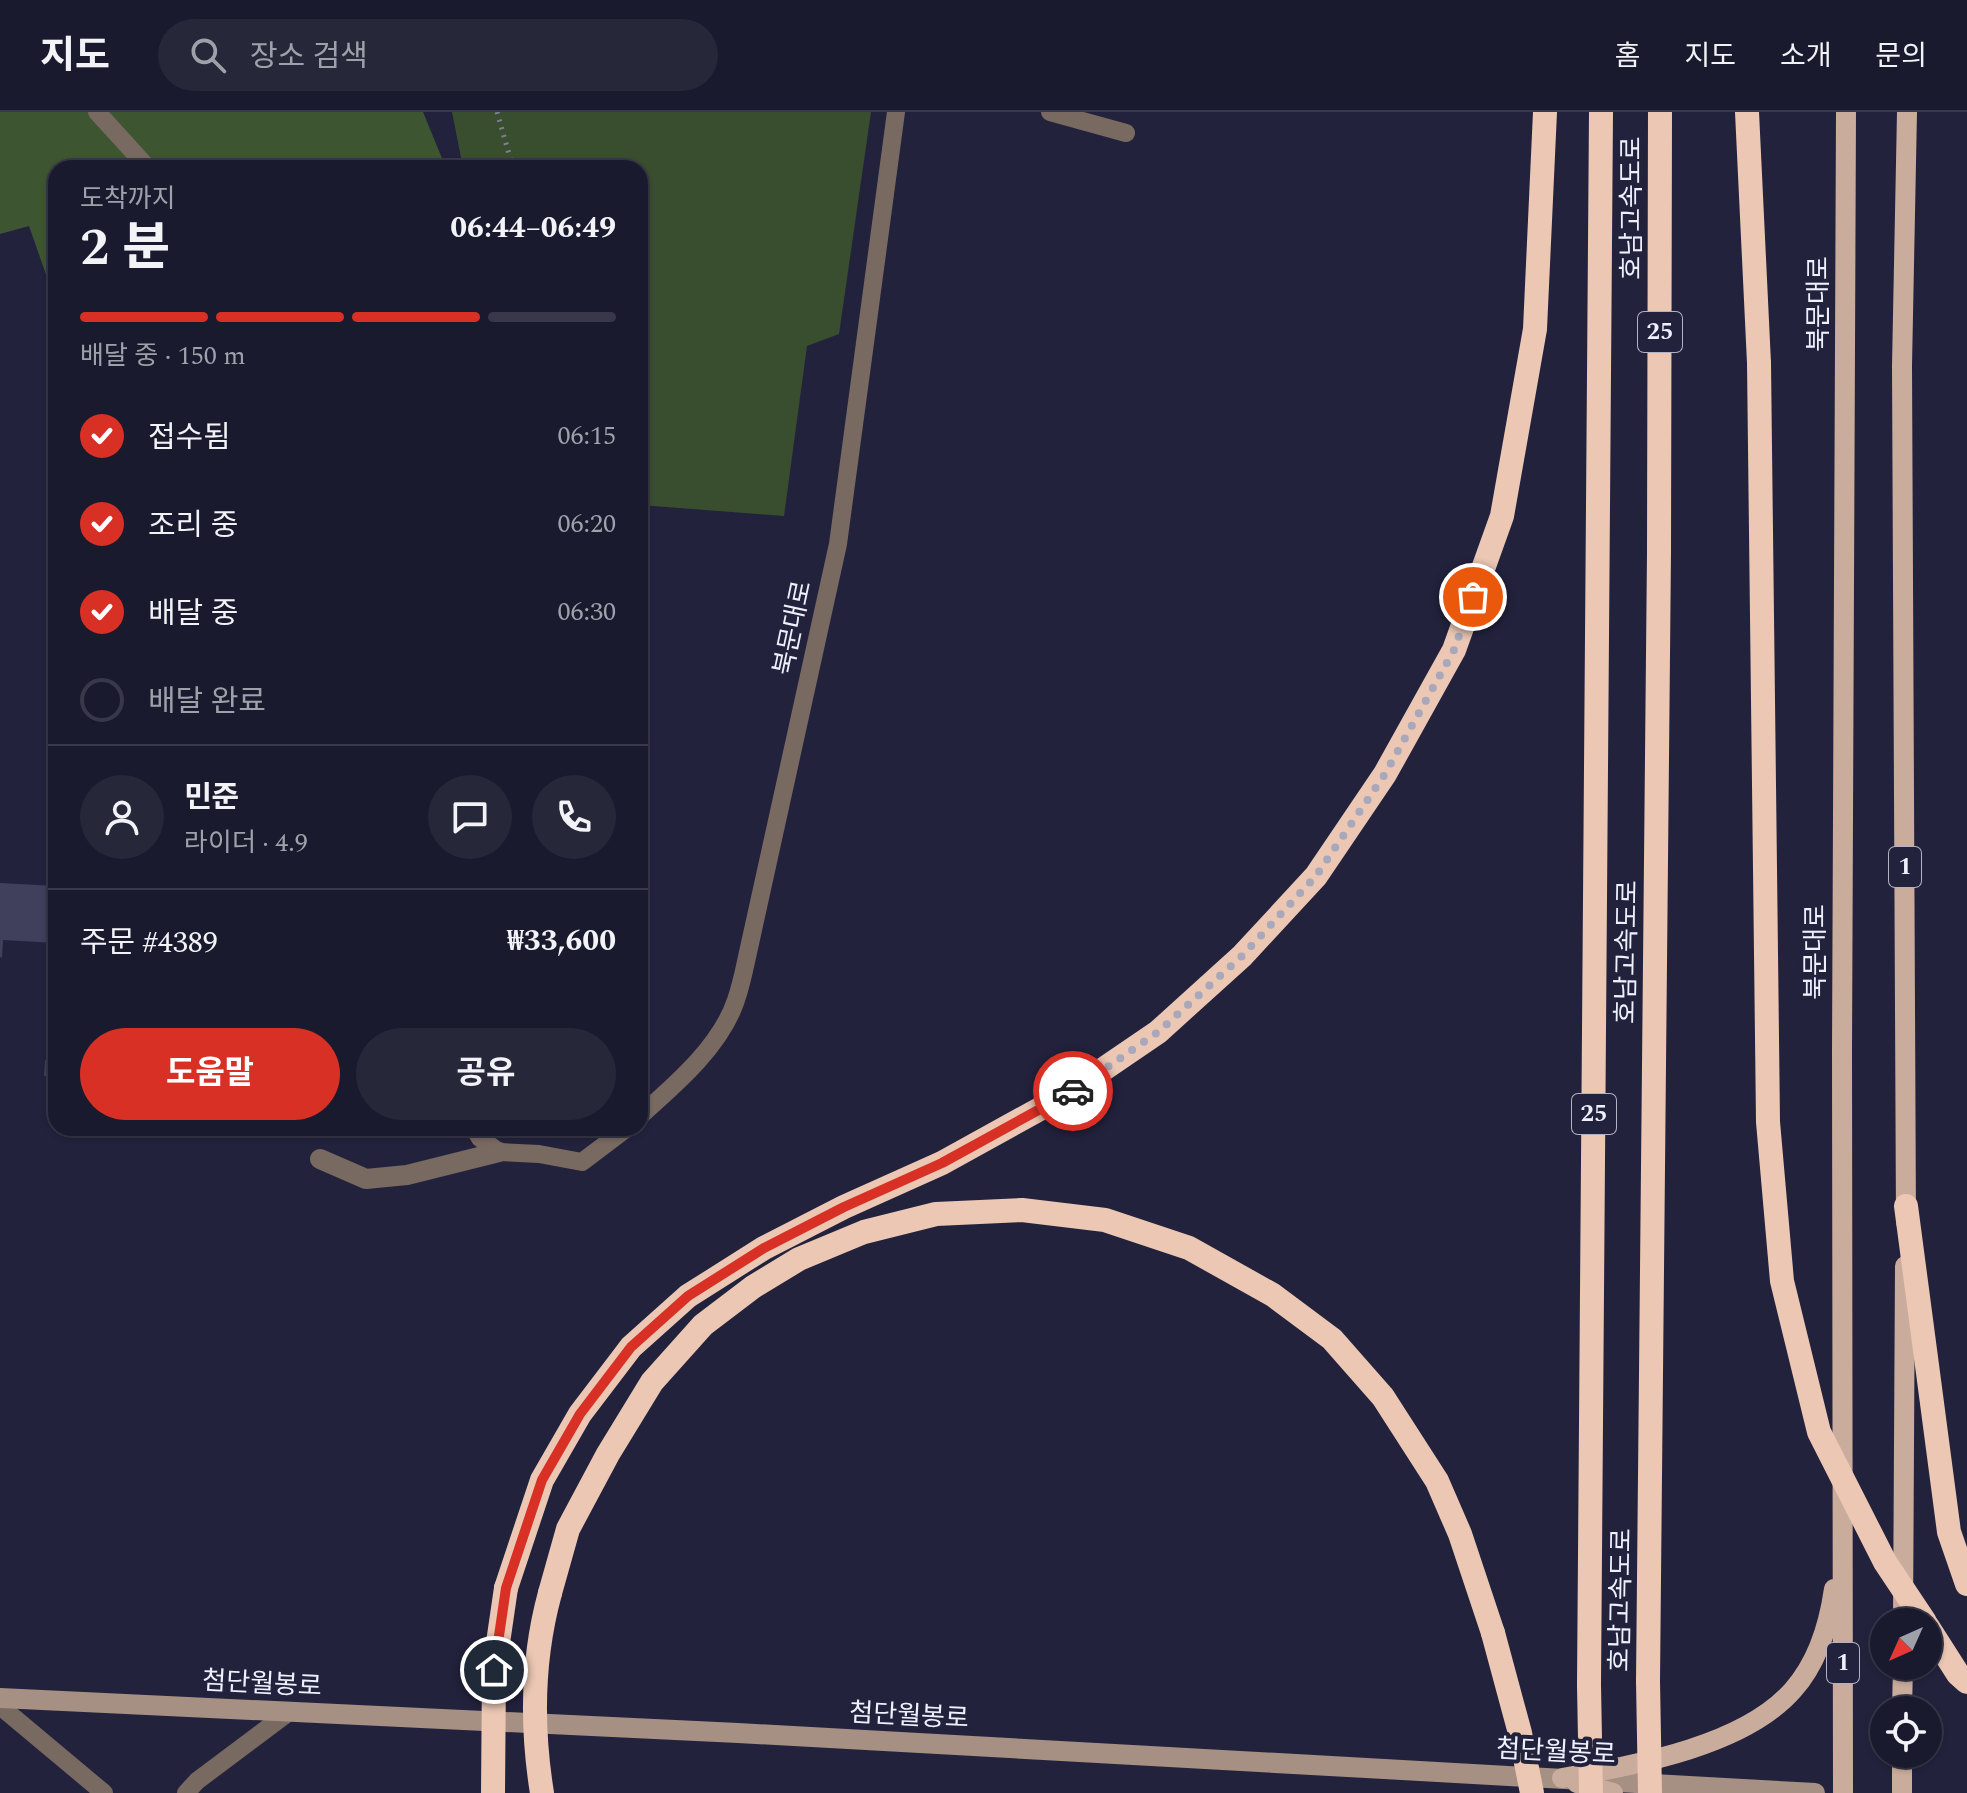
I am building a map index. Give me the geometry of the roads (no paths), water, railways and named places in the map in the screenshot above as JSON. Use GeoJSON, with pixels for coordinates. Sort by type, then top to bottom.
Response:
{"type":"FeatureCollection","features":[{"type":"Feature","properties":{"kind":"highway"},"geometry":{"type":"LineString","coordinates":[[493,1793],[494,1670],[506,1588],[542,1480],[580,1414],[631,1347],[688,1296],[764,1248],[844,1207],[942,1163],[1067,1094],[1158,1032],[1242,956],[1316,876],[1385,774],[1454,650],[1502,516],[1535,329],[1545,112]]}},
{"type":"Feature","properties":{"kind":"highway","name":"호남고속도로"},"geometry":{"type":"LineString","coordinates":[[1591,1793],[1589,1685],[1601,112]]}},
{"type":"Feature","properties":{"kind":"highway","name":"호남고속도로"},"geometry":{"type":"LineString","coordinates":[[1650,1793],[1648,1681],[1660,112]]}},
{"type":"Feature","properties":{"kind":"highway"},"geometry":{"type":"LineString","coordinates":[[1747,112],[1759,363],[1768,1122],[1782,1281],[1819,1432],[1885,1562],[1916,1608]]}},
{"type":"Feature","properties":{"kind":"highway"},"geometry":{"type":"LineString","coordinates":[[1906,1206],[1949,1532],[1967,1584]]}},
{"type":"Feature","properties":{"kind":"highway"},"geometry":{"type":"LineString","coordinates":[[542,1793],[537,1757],[535,1678],[541,1625],[568,1529],[608,1454],[652,1382],[703,1325],[753,1287],[799,1259],[864,1232],[936,1214],[1022,1210],[1105,1220],[1189,1248],[1273,1295],[1332,1339],[1383,1397],[1437,1481],[1460,1534],[1493,1633],[1520,1733],[1532,1793]]}},
{"type":"Feature","properties":{"kind":"highway"},"geometry":{"type":"LineString","coordinates":[[1942,1649],[1967,1682]]}},
{"type":"Feature","properties":{"kind":"main road","name":"북문대로"},"geometry":{"type":"LineString","coordinates":[[1843,1793],[1846,112]]}},
{"type":"Feature","properties":{"kind":"main road","name":"1"},"geometry":{"type":"LineString","coordinates":[[1903,1608],[1906,1206],[1902,366],[1907,112]]}},
{"type":"Feature","properties":{"kind":"main road"},"geometry":{"type":"LineString","coordinates":[[1562,1778],[1644,1763],[1679,1752],[1745,1726],[1773,1709],[1793,1690],[1824,1633],[1833,1599],[1842,1534]]}},
{"type":"Feature","properties":{"kind":"main road"},"geometry":{"type":"LineString","coordinates":[[1902,1768],[1902,1793]]}},
{"type":"Feature","properties":{"kind":"main road"},"geometry":{"type":"LineString","coordinates":[[1562,1778],[1613,1793]]}},
{"type":"Feature","properties":{"kind":"street"},"geometry":{"type":"LineString","coordinates":[[320,1159],[366,1179],[407,1175],[499,1152]]}},
{"type":"Feature","properties":{"kind":"street","name":"첨단월봉로"},"geometry":{"type":"LineString","coordinates":[[0,1698],[770,1735],[1815,1793]]}},
{"type":"Feature","properties":{"kind":"lane"},"geometry":{"type":"LineString","coordinates":[[97,112],[141,160]]}},
{"type":"Feature","properties":{"kind":"lane","name":"북문대로"},"geometry":{"type":"LineString","coordinates":[[648,1108],[688,1071],[714,1040],[736,1003],[838,544],[896,112]]}},
{"type":"Feature","properties":{"kind":"lane"},"geometry":{"type":"LineString","coordinates":[[1050,112],[1126,133]]}},
{"type":"Feature","properties":{"kind":"lane"},"geometry":{"type":"LineString","coordinates":[[479,1136],[499,1152],[539,1154],[582,1162],[616,1136]]}},
{"type":"Feature","properties":{"kind":"lane"},"geometry":{"type":"LineString","coordinates":[[0,1706],[104,1793]]}},
{"type":"Feature","properties":{"kind":"lane"},"geometry":{"type":"LineString","coordinates":[[186,1793],[197,1781],[289,1712]]}}]}
